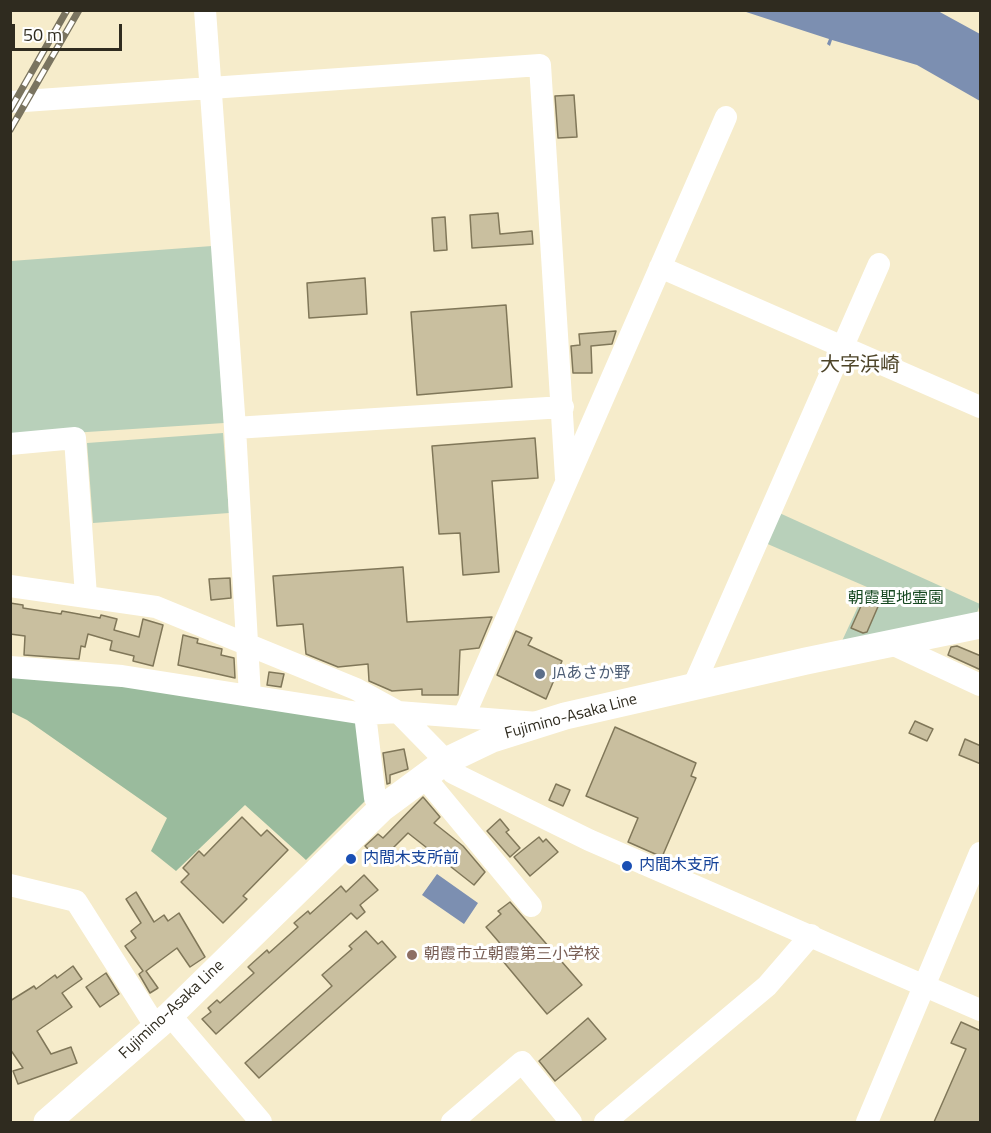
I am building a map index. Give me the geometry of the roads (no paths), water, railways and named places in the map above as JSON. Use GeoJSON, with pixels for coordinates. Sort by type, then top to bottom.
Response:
{"type":"FeatureCollection","features":[{"type":"Feature","properties":{"kind":"main road","name":"Fujimino-Asaka Line"},"geometry":{"type":"LineString","coordinates":[[47,1122],[163,1021],[381,809],[436,768],[492,739],[538,723],[694,685],[892,644],[980,623]]}},
{"type":"Feature","properties":{"kind":"street"},"geometry":{"type":"LineString","coordinates":[[205,10],[235,428],[250,696]]}},
{"type":"Feature","properties":{"kind":"street"},"geometry":{"type":"LineString","coordinates":[[10,102],[540,65],[566,478]]}},
{"type":"Feature","properties":{"kind":"street"},"geometry":{"type":"LineString","coordinates":[[464,716],[566,478],[726,117]]}},
{"type":"Feature","properties":{"kind":"street"},"geometry":{"type":"LineString","coordinates":[[694,685],[879,264]]}},
{"type":"Feature","properties":{"kind":"street"},"geometry":{"type":"LineString","coordinates":[[660,267],[981,407]]}},
{"type":"Feature","properties":{"kind":"street"},"geometry":{"type":"LineString","coordinates":[[235,428],[563,407]]}},
{"type":"Feature","properties":{"kind":"street"},"geometry":{"type":"LineString","coordinates":[[10,444],[75,438],[86,596]]}},
{"type":"Feature","properties":{"kind":"street"},"geometry":{"type":"LineString","coordinates":[[10,586],[156,607],[357,689],[398,712],[436,768],[453,772],[590,840],[981,1010]]}},
{"type":"Feature","properties":{"kind":"street"},"geometry":{"type":"LineString","coordinates":[[892,644],[981,685]]}},
{"type":"Feature","properties":{"kind":"street"},"geometry":{"type":"LineString","coordinates":[[10,667],[122,676],[365,714],[398,712],[538,723]]}},
{"type":"Feature","properties":{"kind":"street"},"geometry":{"type":"LineString","coordinates":[[365,714],[375,798],[381,809]]}},
{"type":"Feature","properties":{"kind":"street"},"geometry":{"type":"LineString","coordinates":[[436,768],[430,784],[531,906]]}},
{"type":"Feature","properties":{"kind":"street"},"geometry":{"type":"LineString","coordinates":[[867,1122],[981,854]]}},
{"type":"Feature","properties":{"kind":"street"},"geometry":{"type":"LineString","coordinates":[[10,885],[76,901],[163,1021],[261,1122]]}},
{"type":"Feature","properties":{"kind":"street"},"geometry":{"type":"LineString","coordinates":[[605,1122],[766,986],[812,936]]}},
{"type":"Feature","properties":{"kind":"street"},"geometry":{"type":"LineString","coordinates":[[452,1122],[522,1062],[571,1122]]}},
{"type":"Feature","properties":{"kind":"water"},"geometry":{"type":"Polygon","coordinates":[[[743,11],[938,11],[980,34],[980,101],[917,65],[832,40],[830,46],[827,44],[829,39],[743,11]]]}},
{"type":"Feature","properties":{"kind":"water"},"geometry":{"type":"Polygon","coordinates":[[[437,874],[478,903],[464,924],[422,895],[437,874]]]}},
{"type":"Feature","properties":{"kind":"railway"},"geometry":{"type":"LineString","coordinates":[[10,110],[67,10]]}},
{"type":"Feature","properties":{"kind":"railway"},"geometry":{"type":"LineString","coordinates":[[10,130],[79,10]]}},
{"type":"Feature","properties":{"kind":"place","name":"JAあさか野"},"geometry":{"type":"Point","coordinates":[540,674]}},
{"type":"Feature","properties":{"kind":"place","name":"内間木支所前"},"geometry":{"type":"Point","coordinates":[351,859]}},
{"type":"Feature","properties":{"kind":"place","name":"内間木支所"},"geometry":{"type":"Point","coordinates":[627,866]}},
{"type":"Feature","properties":{"kind":"place","name":"朝霞市立朝霞第三小学校"},"geometry":{"type":"Point","coordinates":[412,955]}},
{"type":"Feature","properties":{"kind":"district","name":"大字浜崎"},"geometry":{"type":"Point","coordinates":[860,366]}},
{"type":"Feature","properties":{"kind":"park label","name":"朝霞聖地霊園"},"geometry":{"type":"Point","coordinates":[896,599]}}]}
